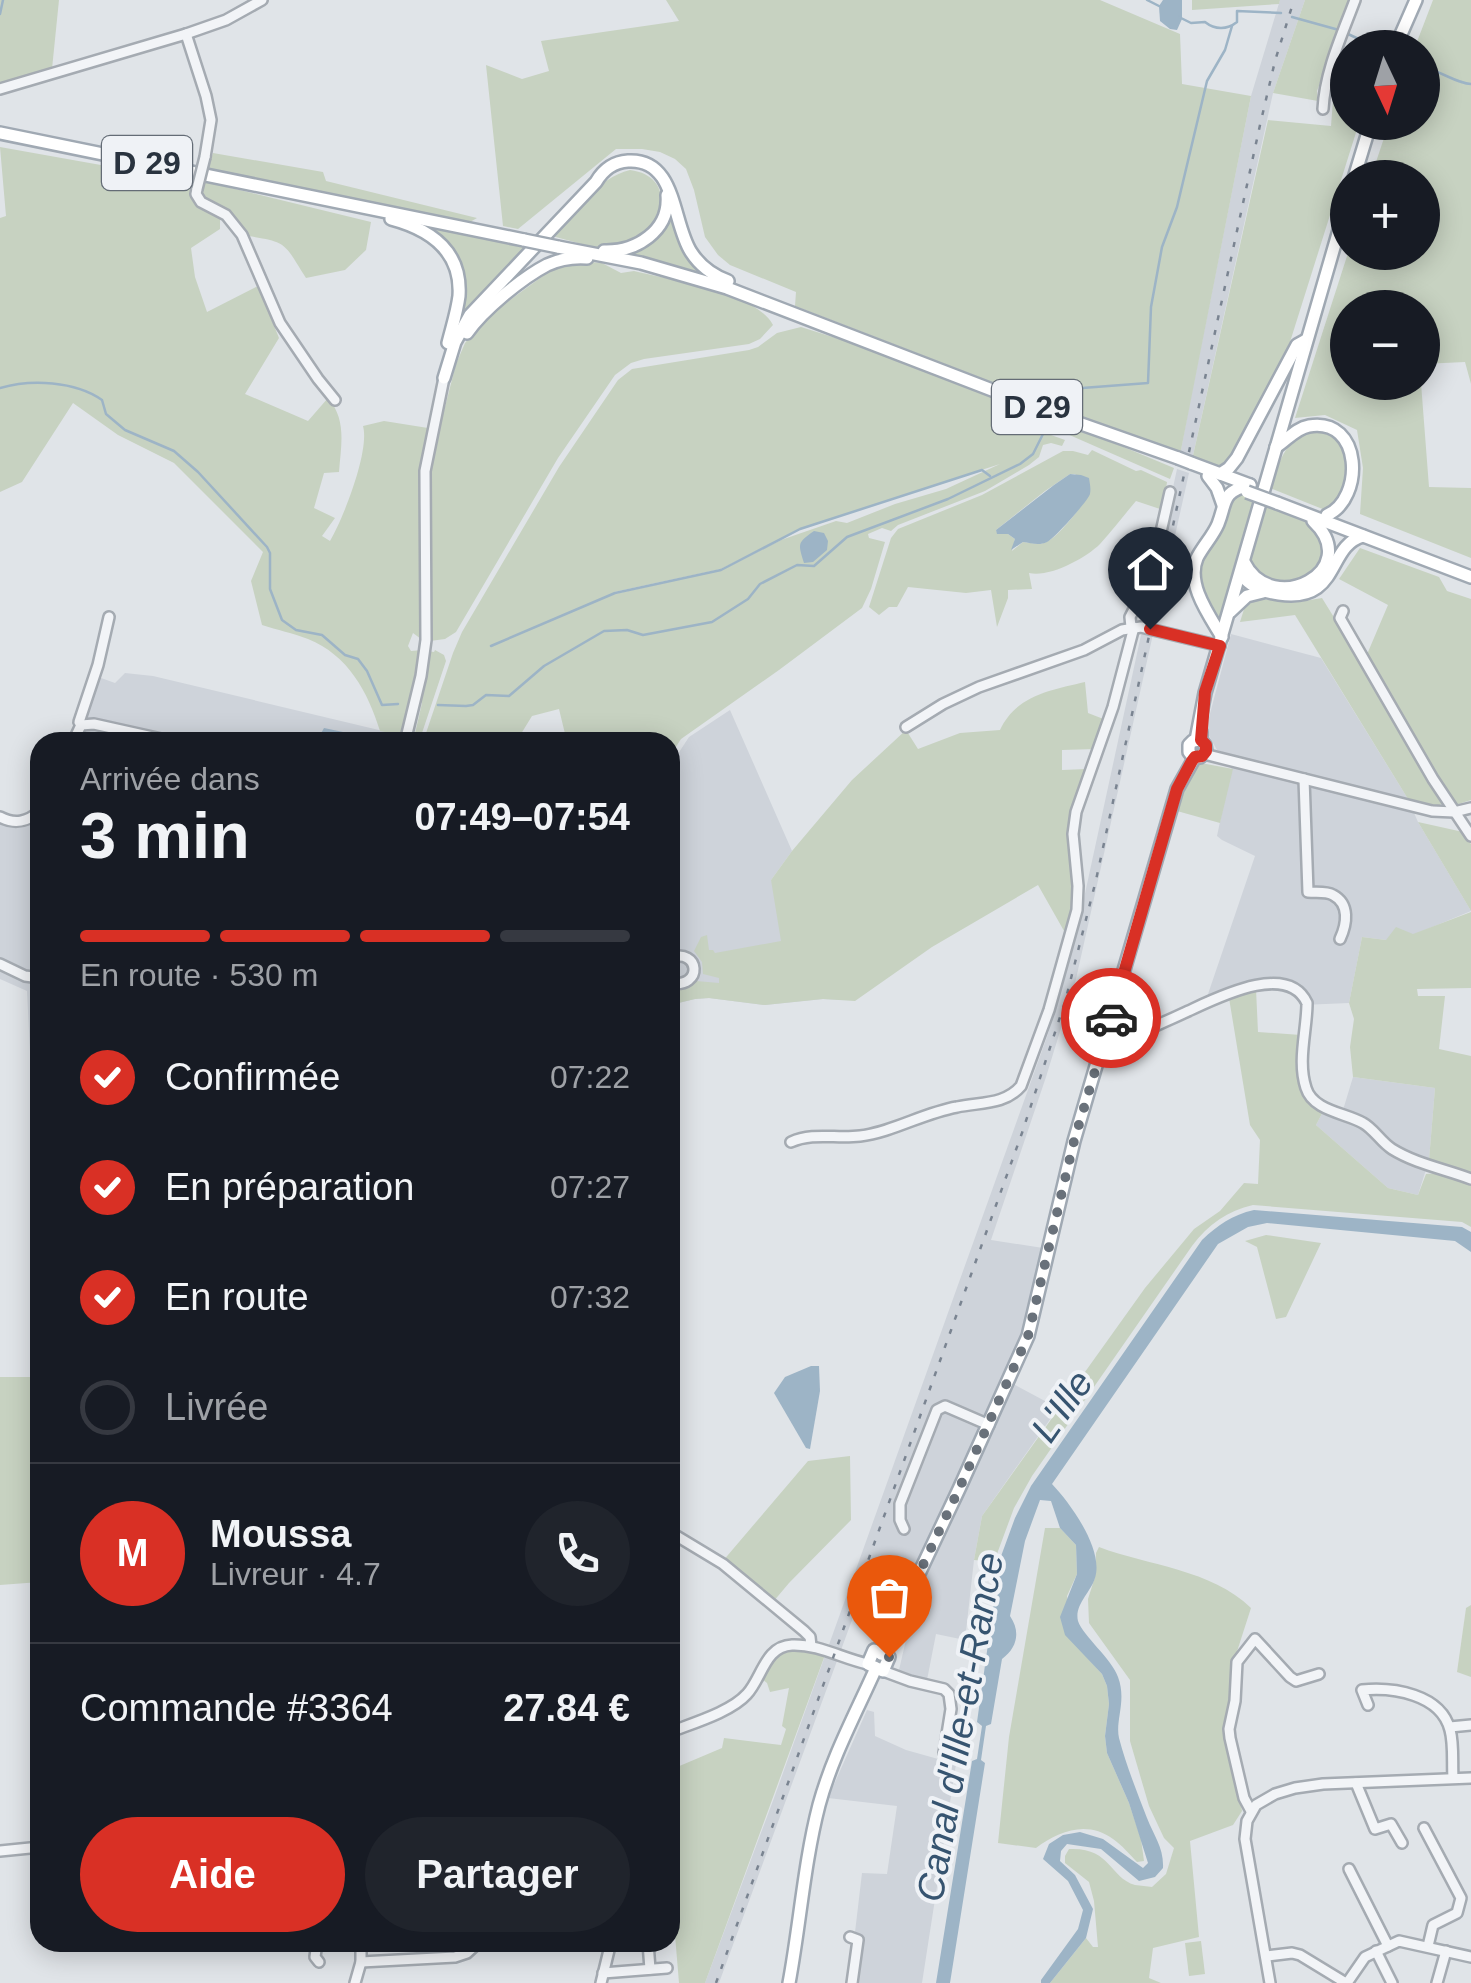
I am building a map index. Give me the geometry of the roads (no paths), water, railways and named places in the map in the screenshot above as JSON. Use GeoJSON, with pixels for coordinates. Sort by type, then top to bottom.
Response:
{"type":"FeatureCollection","features":[{"type":"Feature","properties":{"kind":"main road"},"geometry":{"type":"LineString","coordinates":[[1402,30],[1416,0]]}},
{"type":"Feature","properties":{"kind":"main road","name":"D 29"},"geometry":{"type":"LineString","coordinates":[[0,133],[698,278],[1245,488],[1327,515],[1471,574]]}},
{"type":"Feature","properties":{"kind":"main road"},"geometry":{"type":"LineString","coordinates":[[444,378],[455,342],[470,315],[606,168],[622,162],[652,168],[668,186],[684,239],[697,261],[757,298]]}},
{"type":"Feature","properties":{"kind":"main road"},"geometry":{"type":"LineString","coordinates":[[558,247],[623,250],[641,242],[662,223],[666,195],[650,172],[638,166],[623,166],[596,182]]}},
{"type":"Feature","properties":{"kind":"main road"},"geometry":{"type":"LineString","coordinates":[[314,198],[417,227],[445,249],[456,271],[459,292],[444,378]]}},
{"type":"Feature","properties":{"kind":"main road"},"geometry":{"type":"LineString","coordinates":[[444,378],[461,341],[475,322],[548,265],[578,257],[619,264],[640,263]]}},
{"type":"Feature","properties":{"kind":"main road"},"geometry":{"type":"LineString","coordinates":[[789,1983],[811,1844],[839,1748],[876,1668],[889,1657],[881,1654],[1028,1336],[1074,1141],[1177,789],[1199,749],[1205,692],[1330,259]]}},
{"type":"Feature","properties":{"kind":"main road"},"geometry":{"type":"LineString","coordinates":[[1223,506],[1214,475],[1234,463],[1297,344],[1306,340]]}},
{"type":"Feature","properties":{"kind":"main road"},"geometry":{"type":"LineString","coordinates":[[1276,446],[1309,426],[1332,429],[1345,439],[1353,461],[1351,477],[1341,505],[1327,515]]}},
{"type":"Feature","properties":{"kind":"main road"},"geometry":{"type":"LineString","coordinates":[[1221,642],[1198,592],[1194,572],[1196,560],[1217,526],[1228,495],[1245,488]]}},
{"type":"Feature","properties":{"kind":"main road","name":"D 29"},"geometry":{"type":"LineString","coordinates":[[1278,500],[1306,515],[1365,533]]}},
{"type":"Feature","properties":{"kind":"main road"},"geometry":{"type":"LineString","coordinates":[[1242,568],[1260,581],[1286,587],[1312,580],[1327,561],[1328,546],[1321,528],[1306,515]]}},
{"type":"Feature","properties":{"kind":"main road"},"geometry":{"type":"LineString","coordinates":[[1328,546],[1344,529]]}},
{"type":"Feature","properties":{"kind":"main road"},"geometry":{"type":"LineString","coordinates":[[1229,614],[1247,596],[1264,592],[1294,595],[1314,590],[1331,574],[1348,544],[1365,533]]}},
{"type":"Feature","properties":{"kind":"main road"},"geometry":{"type":"LineString","coordinates":[[1242,568],[1248,583],[1264,592]]}},
{"type":"Feature","properties":{"kind":"street"},"geometry":{"type":"LineString","coordinates":[[0,89],[186,34],[226,20],[262,0]]}},
{"type":"Feature","properties":{"kind":"street"},"geometry":{"type":"LineString","coordinates":[[1323,109],[1324,88],[1356,0]]}},
{"type":"Feature","properties":{"kind":"street"},"geometry":{"type":"LineString","coordinates":[[186,34],[211,120],[196,194],[201,202],[226,215],[242,236],[280,323],[335,400]]}},
{"type":"Feature","properties":{"kind":"street"},"geometry":{"type":"LineString","coordinates":[[408,732],[426,645],[425,471],[444,378]]}},
{"type":"Feature","properties":{"kind":"street"},"geometry":{"type":"LineString","coordinates":[[791,1142],[816,1136],[864,1136],[944,1110],[1002,1100],[1022,1086],[1076,910],[1076,812],[1114,707],[1133,627],[1130,616],[1151,576],[1170,492]]}},
{"type":"Feature","properties":{"kind":"street"},"geometry":{"type":"LineString","coordinates":[[1343,611],[1340,618],[1471,836]]}},
{"type":"Feature","properties":{"kind":"street"},"geometry":{"type":"LineString","coordinates":[[78,732],[109,617]]}},
{"type":"Feature","properties":{"kind":"street"},"geometry":{"type":"LineString","coordinates":[[906,727],[978,687],[1084,650],[1133,627],[1221,642]]}},
{"type":"Feature","properties":{"kind":"street"},"geometry":{"type":"LineString","coordinates":[[81,725],[130,732]]}},
{"type":"Feature","properties":{"kind":"street"},"geometry":{"type":"LineString","coordinates":[[1199,749],[1432,811],[1471,808]]}},
{"type":"Feature","properties":{"kind":"street"},"geometry":{"type":"LineString","coordinates":[[1304,779],[1308,892],[1334,895],[1341,902],[1346,922],[1340,939]]}},
{"type":"Feature","properties":{"kind":"street"},"geometry":{"type":"LineString","coordinates":[[0,817],[19,822],[30,818]]}},
{"type":"Feature","properties":{"kind":"street"},"geometry":{"type":"LineString","coordinates":[[680,956],[692,961],[694,973],[689,981],[680,984]]}},
{"type":"Feature","properties":{"kind":"street"},"geometry":{"type":"LineString","coordinates":[[0,964],[30,976]]}},
{"type":"Feature","properties":{"kind":"street"},"geometry":{"type":"LineString","coordinates":[[1104,1044],[1114,1044],[1243,988],[1286,986],[1302,995],[1307,1003],[1304,1073],[1306,1090],[1312,1099],[1366,1124],[1400,1153],[1471,1179]]}},
{"type":"Feature","properties":{"kind":"street"},"geometry":{"type":"LineString","coordinates":[[904,1529],[900,1504],[936,1410],[945,1406],[988,1425]]}},
{"type":"Feature","properties":{"kind":"street"},"geometry":{"type":"LineString","coordinates":[[680,1538],[753,1587],[810,1637],[811,1646]]}},
{"type":"Feature","properties":{"kind":"street"},"geometry":{"type":"LineString","coordinates":[[1252,1810],[1244,1798],[1229,1729],[1240,1656],[1255,1639],[1290,1678],[1296,1681],[1319,1674]]}},
{"type":"Feature","properties":{"kind":"street"},"geometry":{"type":"LineString","coordinates":[[680,1728],[739,1702],[755,1684],[768,1658],[780,1648],[811,1646],[944,1689],[951,1708],[944,1753]]}},
{"type":"Feature","properties":{"kind":"street"},"geometry":{"type":"LineString","coordinates":[[1368,1705],[1362,1690],[1394,1690],[1428,1700],[1450,1727],[1453,1778]]}},
{"type":"Feature","properties":{"kind":"street"},"geometry":{"type":"LineString","coordinates":[[1450,1727],[1471,1725]]}},
{"type":"Feature","properties":{"kind":"street"},"geometry":{"type":"LineString","coordinates":[[1270,1983],[1246,1848],[1246,1824],[1252,1810],[1266,1798],[1295,1788],[1471,1778]]}},
{"type":"Feature","properties":{"kind":"street"},"geometry":{"type":"LineString","coordinates":[[1356,1782],[1375,1829],[1391,1824],[1402,1843]]}},
{"type":"Feature","properties":{"kind":"street"},"geometry":{"type":"LineString","coordinates":[[1424,1828],[1462,1898],[1457,1912],[1433,1925],[1428,1946]]}},
{"type":"Feature","properties":{"kind":"street"},"geometry":{"type":"LineString","coordinates":[[0,1851],[30,1848]]}},
{"type":"Feature","properties":{"kind":"street"},"geometry":{"type":"LineString","coordinates":[[1349,1868],[1388,1946]]}},
{"type":"Feature","properties":{"kind":"street"},"geometry":{"type":"LineString","coordinates":[[850,1937],[858,1940],[852,1983]]}},
{"type":"Feature","properties":{"kind":"street"},"geometry":{"type":"LineString","coordinates":[[1266,1956],[1300,1954],[1347,1983],[1365,1956],[1405,1941],[1471,1957]]}},
{"type":"Feature","properties":{"kind":"street"},"geometry":{"type":"LineString","coordinates":[[1376,1951],[1392,1983]]}},
{"type":"Feature","properties":{"kind":"street"},"geometry":{"type":"LineString","coordinates":[[1437,1983],[1446,1951]]}},
{"type":"Feature","properties":{"kind":"street"},"geometry":{"type":"LineString","coordinates":[[316,1952],[319,1962]]}},
{"type":"Feature","properties":{"kind":"street"},"geometry":{"type":"LineString","coordinates":[[355,1983],[362,1952]]}},
{"type":"Feature","properties":{"kind":"street"},"geometry":{"type":"LineString","coordinates":[[361,1962],[455,1957],[469,1952]]}},
{"type":"Feature","properties":{"kind":"street"},"geometry":{"type":"LineString","coordinates":[[608,1952],[602,1978],[667,1968]]}},
{"type":"Feature","properties":{"kind":"street"},"geometry":{"type":"LineString","coordinates":[[649,1952],[650,1969]]}},
{"type":"Feature","properties":{"kind":"water"},"geometry":{"type":"Polygon","coordinates":[[[1163,0],[1182,0],[1182,19],[1177,30],[1160,21],[1159,6],[1163,0]]]}},
{"type":"Feature","properties":{"kind":"water"},"geometry":{"type":"Polygon","coordinates":[[[1070,474],[1089,478],[1090,494],[1083,504],[1047,542],[1023,542],[1011,550],[1015,539],[997,534],[996,530],[1070,474]]]}},
{"type":"Feature","properties":{"kind":"water"},"geometry":{"type":"Polygon","coordinates":[[[814,531],[824,533],[827,550],[813,562],[804,563],[800,544],[814,531]]]}},
{"type":"Feature","properties":{"kind":"water"},"geometry":{"type":"Polygon","coordinates":[[[1254,1210],[1462,1227],[1471,1232],[1471,1252],[1455,1241],[1267,1223],[1248,1227],[1218,1244],[1052,1484],[1076,1515],[1095,1554],[1095,1578],[1078,1610],[1078,1621],[1118,1677],[1119,1738],[1160,1848],[1163,1868],[1155,1877],[1139,1881],[1101,1849],[1067,1844],[1060,1861],[1075,1875],[1093,1909],[1086,1938],[1050,1983],[1041,1983],[1078,1929],[1083,1910],[1068,1881],[1043,1859],[1049,1844],[1063,1835],[1080,1832],[1103,1839],[1143,1868],[1148,1863],[1129,1803],[1107,1753],[1107,1686],[1102,1674],[1065,1635],[1060,1617],[1077,1574],[1076,1545],[1060,1528],[1051,1501],[1040,1500],[1025,1541],[1010,1616],[1016,1639],[1002,1659],[991,1724],[986,1726],[981,1760],[985,1763],[950,1983],[936,1983],[972,1761],[977,1759],[982,1726],[977,1722],[1000,1559],[1015,1518],[1031,1486],[1202,1240],[1226,1221],[1254,1210]]]}},
{"type":"Feature","properties":{"kind":"water"},"geometry":{"type":"Polygon","coordinates":[[[819,1366],[820,1391],[810,1449],[774,1393],[785,1377],[819,1366]]]}},
{"type":"Feature","properties":{"kind":"waterway"},"geometry":{"type":"LineString","coordinates":[[0,14],[3,0]]}},
{"type":"Feature","properties":{"kind":"waterway"},"geometry":{"type":"LineString","coordinates":[[1147,0],[1159,6]]}},
{"type":"Feature","properties":{"kind":"waterway"},"geometry":{"type":"LineString","coordinates":[[1179,17],[1221,28],[1237,22],[1237,11],[1281,13]]}},
{"type":"Feature","properties":{"kind":"waterway"},"geometry":{"type":"LineString","coordinates":[[1292,17],[1339,30]]}},
{"type":"Feature","properties":{"kind":"waterway"},"geometry":{"type":"LineString","coordinates":[[1066,403],[1069,389],[1148,383],[1151,307],[1162,247],[1177,207],[1207,81],[1225,50],[1232,26]]}},
{"type":"Feature","properties":{"kind":"waterway"},"geometry":{"type":"LineString","coordinates":[[1440,73],[1471,84]]}},
{"type":"Feature","properties":{"kind":"waterway"},"geometry":{"type":"LineString","coordinates":[[0,388],[39,383],[79,389],[102,400],[106,414],[125,430],[174,451],[267,547],[270,589],[282,620],[296,630],[322,635],[345,655],[358,659],[382,705],[398,704]]}},
{"type":"Feature","properties":{"kind":"waterway"},"geometry":{"type":"LineString","coordinates":[[438,705],[466,706],[486,695],[509,696],[544,666],[604,631],[627,630],[643,635],[712,622],[748,599],[760,584],[797,565],[814,566],[847,537],[948,499],[1020,464],[1033,454],[1043,434]]}},
{"type":"Feature","properties":{"kind":"waterway"},"geometry":{"type":"LineString","coordinates":[[491,646],[615,593],[721,570],[800,529],[982,470],[990,476]]}},
{"type":"Feature","properties":{"kind":"waterway"},"geometry":{"type":"LineString","coordinates":[[6,972],[29,981]]}},
{"type":"Feature","properties":{"kind":"railway"},"geometry":{"type":"LineString","coordinates":[[716,1983],[1022,1133],[1065,1002],[1096,880],[1260,125],[1294,0]]}},
{"type":"Feature","properties":{"kind":"water label","name":"L'Ille"},"geometry":{"type":"Point","coordinates":[1062,1406]}},
{"type":"Feature","properties":{"kind":"water label","name":"Canal d'Ille-et-Rance"},"geometry":{"type":"Point","coordinates":[960,1727]}}]}
